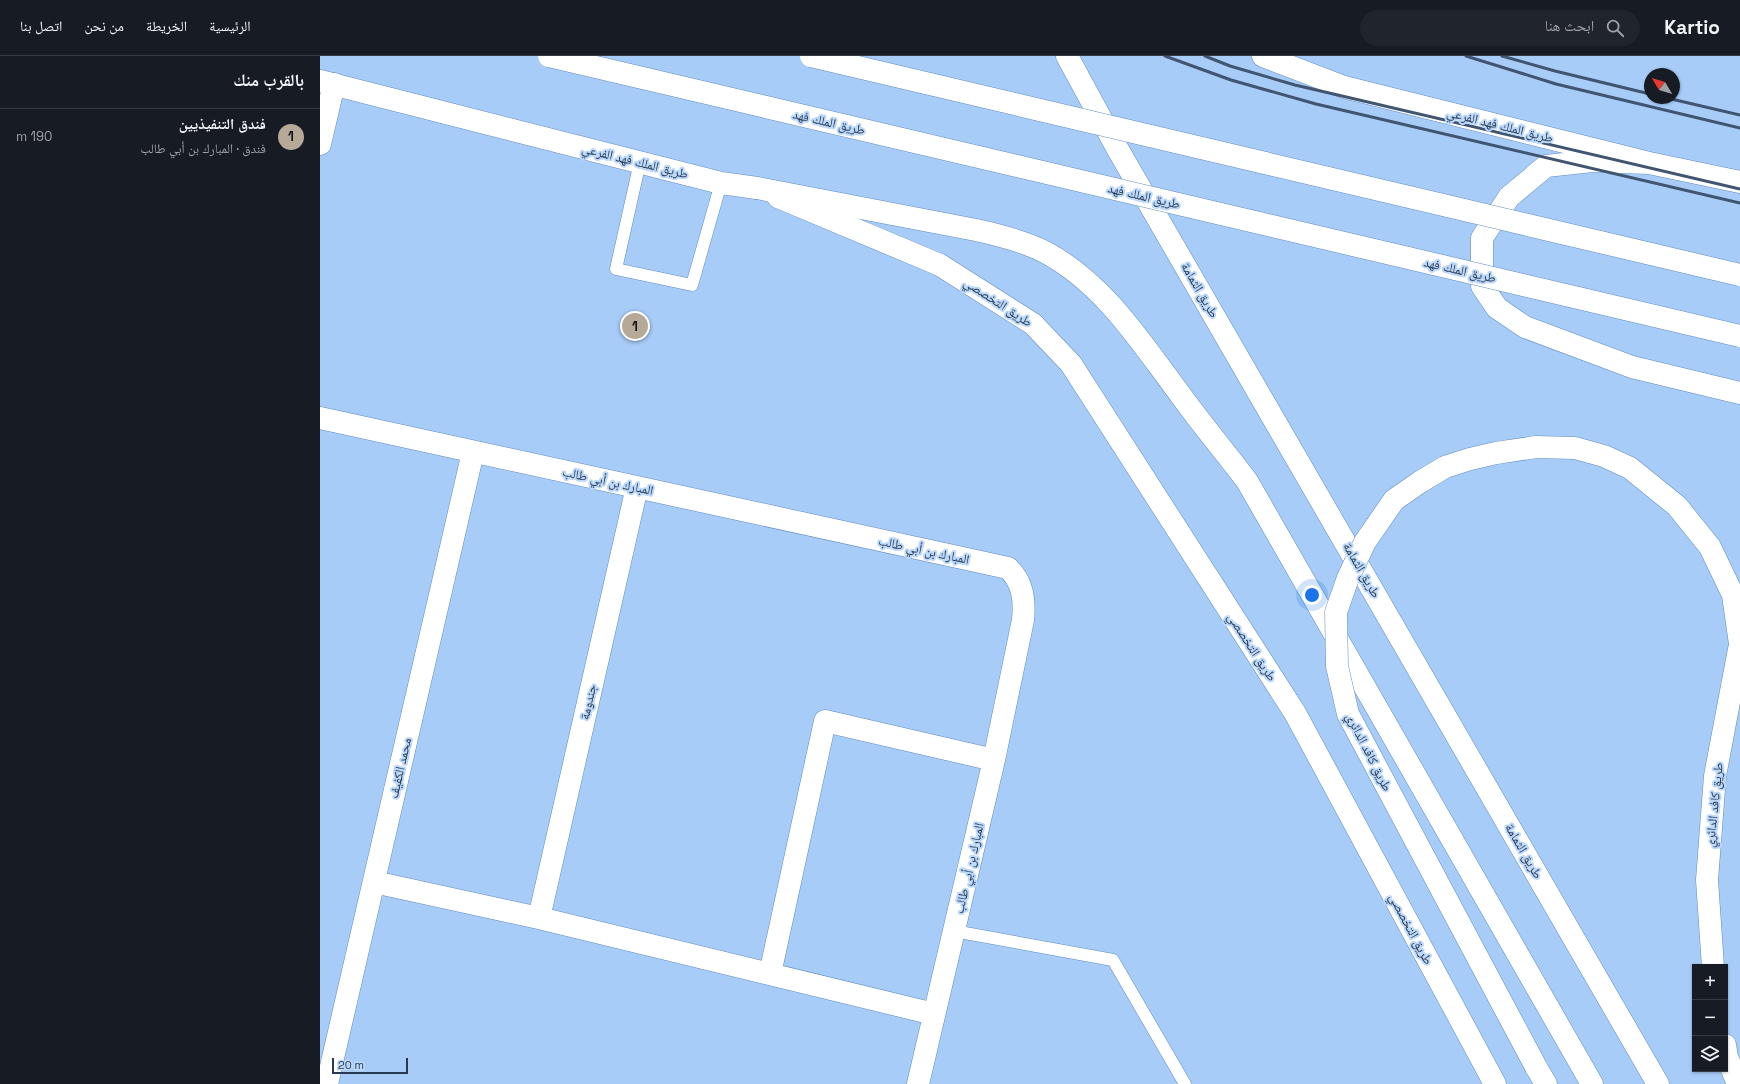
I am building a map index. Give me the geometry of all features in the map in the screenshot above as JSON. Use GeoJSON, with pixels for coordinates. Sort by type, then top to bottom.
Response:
{"type":"FeatureCollection","features":[{"type":"Feature","properties":{"kind":"main road","name":"طريق الملك فهد"},"geometry":{"type":"LineString","coordinates":[[549,56],[1740,336]]}},
{"type":"Feature","properties":{"kind":"main road"},"geometry":{"type":"LineString","coordinates":[[811,56],[1740,275]]}},
{"type":"Feature","properties":{"kind":"main road","name":"طريق الثمامة"},"geometry":{"type":"LineString","coordinates":[[1067,56],[1121,155],[1658,1084]]}},
{"type":"Feature","properties":{"kind":"main road","name":"طريق الملك فهد الفرعي"},"geometry":{"type":"LineString","coordinates":[[1263,56],[1344,86],[1649,163],[1740,182]]}},
{"type":"Feature","properties":{"kind":"main road"},"geometry":{"type":"LineString","coordinates":[[320,144],[327,83]]}},
{"type":"Feature","properties":{"kind":"main road","name":"طريق الملك فهد الفرعي"},"geometry":{"type":"LineString","coordinates":[[327,83],[721,183],[757,188],[940,266]]}},
{"type":"Feature","properties":{"kind":"main road"},"geometry":{"type":"LineString","coordinates":[[1649,163],[1592,161],[1546,166],[1509,197],[1482,238],[1482,286],[1496,308],[1525,327],[1632,367],[1740,393]]}},
{"type":"Feature","properties":{"kind":"main road"},"geometry":{"type":"LineString","coordinates":[[757,188],[976,230],[1010,238],[1045,252],[1084,279],[1105,298],[1143,343],[1182,397],[1248,481],[1592,1084]]}},
{"type":"Feature","properties":{"kind":"main road","name":"طريق التخصصي"},"geometry":{"type":"LineString","coordinates":[[940,266],[1033,324],[1071,364],[1295,713],[1495,1084]]}},
{"type":"Feature","properties":{"kind":"main road","name":"المبارك بن أبي طالب"},"geometry":{"type":"LineString","coordinates":[[320,418],[1008,568],[1014,573],[1020,585],[1024,604],[1019,643],[994,760],[918,1084]]}},
{"type":"Feature","properties":{"kind":"main road","name":"طريق كافد الدائري"},"geometry":{"type":"LineString","coordinates":[[1541,1076],[1348,714],[1337,666],[1336,612],[1348,578],[1365,542],[1394,500],[1445,467],[1496,453],[1536,447],[1575,448],[1604,456],[1630,468],[1677,506],[1710,547],[1733,595],[1740,644],[1716,776],[1707,880],[1713,964]]}},
{"type":"Feature","properties":{"kind":"main road","name":"محمد الكفيف"},"geometry":{"type":"LineString","coordinates":[[327,1084],[474,452]]}},
{"type":"Feature","properties":{"kind":"main road","name":"جندومة"},"geometry":{"type":"LineString","coordinates":[[539,918],[637,487]]}},
{"type":"Feature","properties":{"kind":"main road"},"geometry":{"type":"LineString","coordinates":[[770,974],[825,721],[994,760]]}},
{"type":"Feature","properties":{"kind":"main road"},"geometry":{"type":"LineString","coordinates":[[374,882],[539,918],[934,1014]]}},
{"type":"Feature","properties":{"kind":"main road"},"geometry":{"type":"LineString","coordinates":[[1728,1059],[1738,1084]]}},
{"type":"Feature","properties":{"kind":"lane"},"geometry":{"type":"LineString","coordinates":[[640,162],[616,269],[692,285],[721,183]]}},
{"type":"Feature","properties":{"kind":"lane"},"geometry":{"type":"LineString","coordinates":[[954,931],[1114,960],[1185,1084]]}},
{"type":"Feature","properties":{"kind":"railway"},"geometry":{"type":"LineString","coordinates":[[1165,56],[1231,80],[1316,104],[1740,203]]}},
{"type":"Feature","properties":{"kind":"railway"},"geometry":{"type":"LineString","coordinates":[[1205,56],[1230,66],[1295,85],[1740,189]]}},
{"type":"Feature","properties":{"kind":"railway"},"geometry":{"type":"LineString","coordinates":[[1466,56],[1556,84],[1740,128]]}},
{"type":"Feature","properties":{"kind":"railway"},"geometry":{"type":"LineString","coordinates":[[1502,56],[1555,71],[1644,93]]}},
{"type":"Feature","properties":{"kind":"railway"},"geometry":{"type":"LineString","coordinates":[[1680,101],[1740,115]]}},
{"type":"Feature","properties":{"kind":"place","name":"فندق التنفيذيين"},"geometry":{"type":"Point","coordinates":[635,326]}}]}
